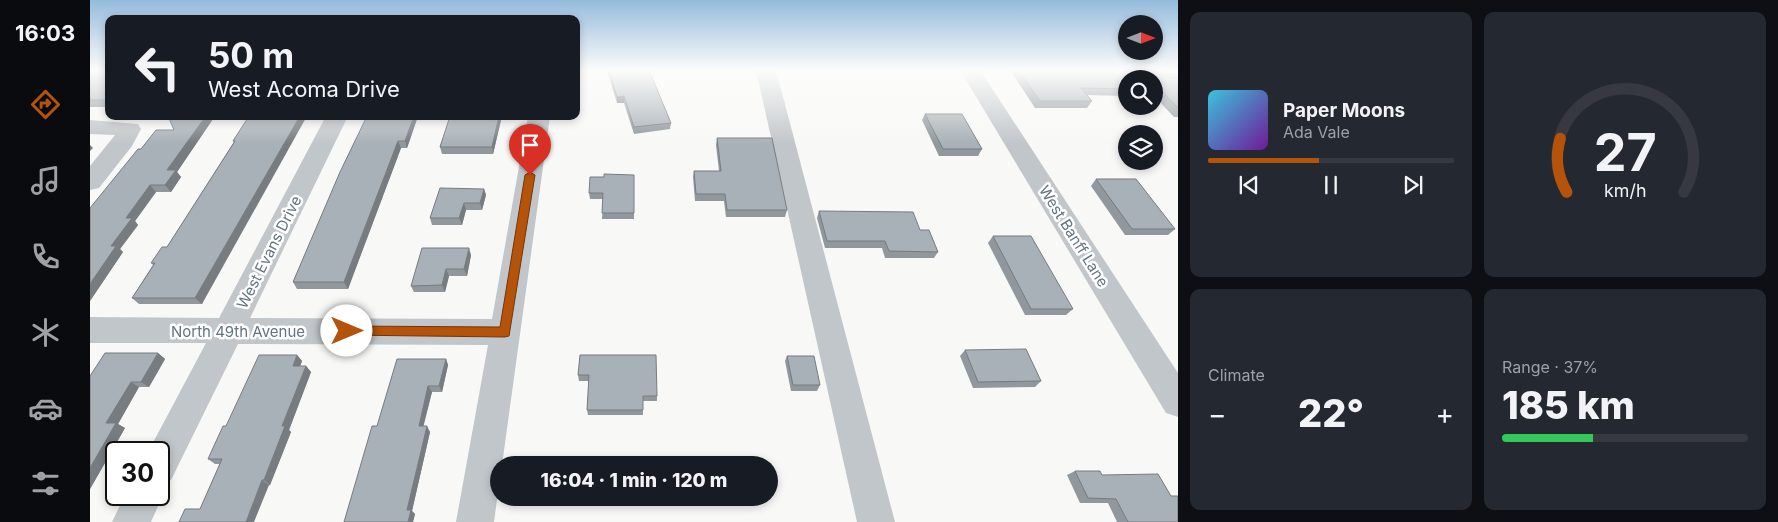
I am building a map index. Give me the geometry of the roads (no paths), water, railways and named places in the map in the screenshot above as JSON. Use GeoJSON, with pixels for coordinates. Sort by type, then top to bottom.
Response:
{"type":"FeatureCollection","features":[{"type":"Feature","properties":{"kind":"street"},"geometry":{"type":"LineString","coordinates":[[772,94],[876,522]]}},
{"type":"Feature","properties":{"kind":"street","name":"West Banff Lane"},"geometry":{"type":"LineString","coordinates":[[985,94],[1178,402]]}},
{"type":"Feature","properties":{"kind":"street","name":"West Evans Drive"},"geometry":{"type":"LineString","coordinates":[[170,446],[335,120]]}},
{"type":"Feature","properties":{"kind":"street"},"geometry":{"type":"LineString","coordinates":[[475,522],[539,120]]}},
{"type":"Feature","properties":{"kind":"street"},"geometry":{"type":"LineString","coordinates":[[90,127],[130,130],[124,141],[90,182]]}},
{"type":"Feature","properties":{"kind":"street","name":"North 49th Avenue"},"geometry":{"type":"LineString","coordinates":[[90,330],[505,332]]}},
{"type":"Feature","properties":{"kind":"street"},"geometry":{"type":"LineString","coordinates":[[131,522],[139,506]]}}]}
